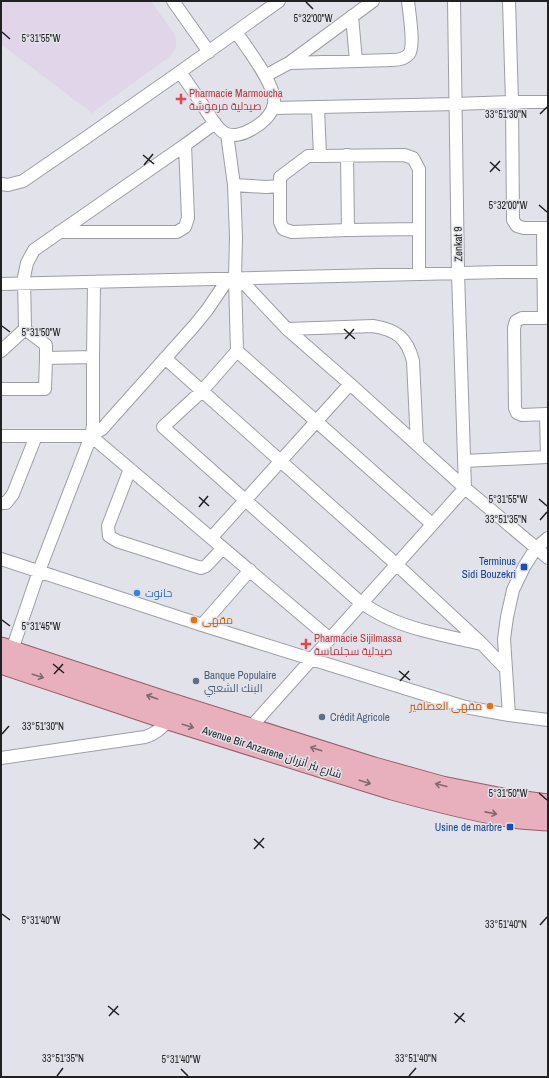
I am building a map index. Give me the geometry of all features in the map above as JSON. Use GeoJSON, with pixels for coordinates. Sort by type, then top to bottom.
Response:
{"type":"FeatureCollection","features":[{"type":"Feature","properties":{"kind":"main road","name":"Avenue Bir Anzarene شارع بئر أنزران"},"geometry":{"type":"LineString","coordinates":[[5,653],[169,720],[385,788],[460,807],[514,818],[548,821]]}},
{"type":"Feature","properties":{"kind":"main road","name":"Avenue Bir Anzarene شارع بئر أنزران"},"geometry":{"type":"LineString","coordinates":[[5,653],[165,701],[374,767],[442,786],[508,799],[548,804]]}},
{"type":"Feature","properties":{"kind":"street"},"geometry":{"type":"LineString","coordinates":[[173,1],[209,52]]}},
{"type":"Feature","properties":{"kind":"street"},"geometry":{"type":"LineString","coordinates":[[1,184],[8,186],[23,181],[209,52],[279,1]]}},
{"type":"Feature","properties":{"kind":"street"},"geometry":{"type":"LineString","coordinates":[[265,76],[289,63],[373,1]]}},
{"type":"Feature","properties":{"kind":"street"},"geometry":{"type":"LineString","coordinates":[[289,63],[398,60],[408,55],[411,48],[412,37],[408,1]]}},
{"type":"Feature","properties":{"kind":"street","name":"Zenkat 9"},"geometry":{"type":"LineString","coordinates":[[454,1],[458,273],[465,488]]}},
{"type":"Feature","properties":{"kind":"street"},"geometry":{"type":"LineString","coordinates":[[464,461],[547,457],[547,414],[522,415],[517,413],[515,408],[514,328],[516,321],[522,318],[546,317],[545,228],[524,228],[517,226],[513,220],[509,1]]}},
{"type":"Feature","properties":{"kind":"street"},"geometry":{"type":"LineString","coordinates":[[352,16],[356,61]]}},
{"type":"Feature","properties":{"kind":"street"},"geometry":{"type":"LineString","coordinates":[[180,72],[222,131],[227,134],[239,134],[246,133],[254,128],[267,117],[273,108],[274,100],[272,90],[265,76],[236,32]]}},
{"type":"Feature","properties":{"kind":"street"},"geometry":{"type":"LineString","coordinates":[[273,108],[548,102]]}},
{"type":"Feature","properties":{"kind":"street"},"geometry":{"type":"LineString","coordinates":[[316,154],[318,108]]}},
{"type":"Feature","properties":{"kind":"street"},"geometry":{"type":"LineString","coordinates":[[1,351],[26,329],[24,277],[27,262],[34,250],[215,123]]}},
{"type":"Feature","properties":{"kind":"street"},"geometry":{"type":"LineString","coordinates":[[227,134],[234,185],[236,237],[234,279],[237,351],[202,391],[163,427],[361,603],[388,618],[409,626],[482,644]]}},
{"type":"Feature","properties":{"kind":"street"},"geometry":{"type":"LineString","coordinates":[[59,232],[177,232],[185,227],[188,218],[185,144]]}},
{"type":"Feature","properties":{"kind":"street"},"geometry":{"type":"LineString","coordinates":[[234,185],[266,187],[280,182],[316,154],[404,155],[414,158],[419,169],[419,274]]}},
{"type":"Feature","properties":{"kind":"street"},"geometry":{"type":"LineString","coordinates":[[347,155],[348,230]]}},
{"type":"Feature","properties":{"kind":"street"},"geometry":{"type":"LineString","coordinates":[[280,182],[280,222],[283,229],[292,232],[419,229]]}},
{"type":"Feature","properties":{"kind":"street"},"geometry":{"type":"LineString","coordinates":[[1,284],[545,272]]}},
{"type":"Feature","properties":{"kind":"street"},"geometry":{"type":"LineString","coordinates":[[234,279],[287,329],[465,488],[548,558]]}},
{"type":"Feature","properties":{"kind":"street"},"geometry":{"type":"LineString","coordinates":[[1,436],[91,436],[102,429],[234,279]]}},
{"type":"Feature","properties":{"kind":"street"},"geometry":{"type":"LineString","coordinates":[[5,653],[39,571],[91,436],[93,426],[94,282]]}},
{"type":"Feature","properties":{"kind":"street"},"geometry":{"type":"LineString","coordinates":[[287,329],[374,326],[385,328],[401,338],[407,344],[413,361],[417,444]]}},
{"type":"Feature","properties":{"kind":"street"},"geometry":{"type":"LineString","coordinates":[[1,389],[45,389],[46,345],[26,329]]}},
{"type":"Feature","properties":{"kind":"street"},"geometry":{"type":"LineString","coordinates":[[237,351],[432,524]]}},
{"type":"Feature","properties":{"kind":"street"},"geometry":{"type":"LineString","coordinates":[[46,358],[93,357]]}},
{"type":"Feature","properties":{"kind":"street"},"geometry":{"type":"LineString","coordinates":[[165,358],[396,564],[482,644],[505,668]]}},
{"type":"Feature","properties":{"kind":"street"},"geometry":{"type":"LineString","coordinates":[[212,537],[350,384]]}},
{"type":"Feature","properties":{"kind":"street"},"geometry":{"type":"LineString","coordinates":[[1,503],[6,503],[13,494],[36,436]]}},
{"type":"Feature","properties":{"kind":"street"},"geometry":{"type":"LineString","coordinates":[[91,436],[212,537],[329,638]]}},
{"type":"Feature","properties":{"kind":"street"},"geometry":{"type":"LineString","coordinates":[[130,469],[108,526],[109,536],[116,541],[201,568],[206,566],[223,548]]}},
{"type":"Feature","properties":{"kind":"street"},"geometry":{"type":"LineString","coordinates":[[250,728],[329,638],[465,488]]}},
{"type":"Feature","properties":{"kind":"street"},"geometry":{"type":"LineString","coordinates":[[509,715],[504,639],[507,617],[514,590],[524,567],[536,548],[548,538]]}},
{"type":"Feature","properties":{"kind":"street"},"geometry":{"type":"LineString","coordinates":[[1,559],[202,625],[464,707],[548,720]]}},
{"type":"Feature","properties":{"kind":"street"},"geometry":{"type":"LineString","coordinates":[[202,625],[250,570]]}},
{"type":"Feature","properties":{"kind":"street"},"geometry":{"type":"LineString","coordinates":[[1,758],[151,736],[169,720]]}},
{"type":"Feature","properties":{"kind":"shaded area"},"geometry":{"type":"Polygon","coordinates":[[[1,1],[151,1],[175,35],[176,47],[169,57],[92,113],[1,44],[1,1]]]}},
{"type":"Feature","properties":{"kind":"place","name":"Pharmacie Marmoucha صيدلية مرموشة"},"geometry":{"type":"Point","coordinates":[181,99]}},
{"type":"Feature","properties":{"kind":"place","name":"Terminus Sidi Bouzekri"},"geometry":{"type":"Point","coordinates":[524,567]}},
{"type":"Feature","properties":{"kind":"place","name":"حانوت"},"geometry":{"type":"Point","coordinates":[137,593]}},
{"type":"Feature","properties":{"kind":"place","name":"مقهى"},"geometry":{"type":"Point","coordinates":[194,620]}},
{"type":"Feature","properties":{"kind":"place","name":"Pharmacie Sijilmassa صيدلية سجلماسة"},"geometry":{"type":"Point","coordinates":[306,644]}},
{"type":"Feature","properties":{"kind":"place","name":"Banque Populaire البنك الشعبي"},"geometry":{"type":"Point","coordinates":[196,681]}},
{"type":"Feature","properties":{"kind":"place","name":"مقهى العصافير"},"geometry":{"type":"Point","coordinates":[490,706]}},
{"type":"Feature","properties":{"kind":"place","name":"Crédit Agricole"},"geometry":{"type":"Point","coordinates":[322,717]}},
{"type":"Feature","properties":{"kind":"place","name":"Usine de marbre"},"geometry":{"type":"Point","coordinates":[510,827]}}]}
